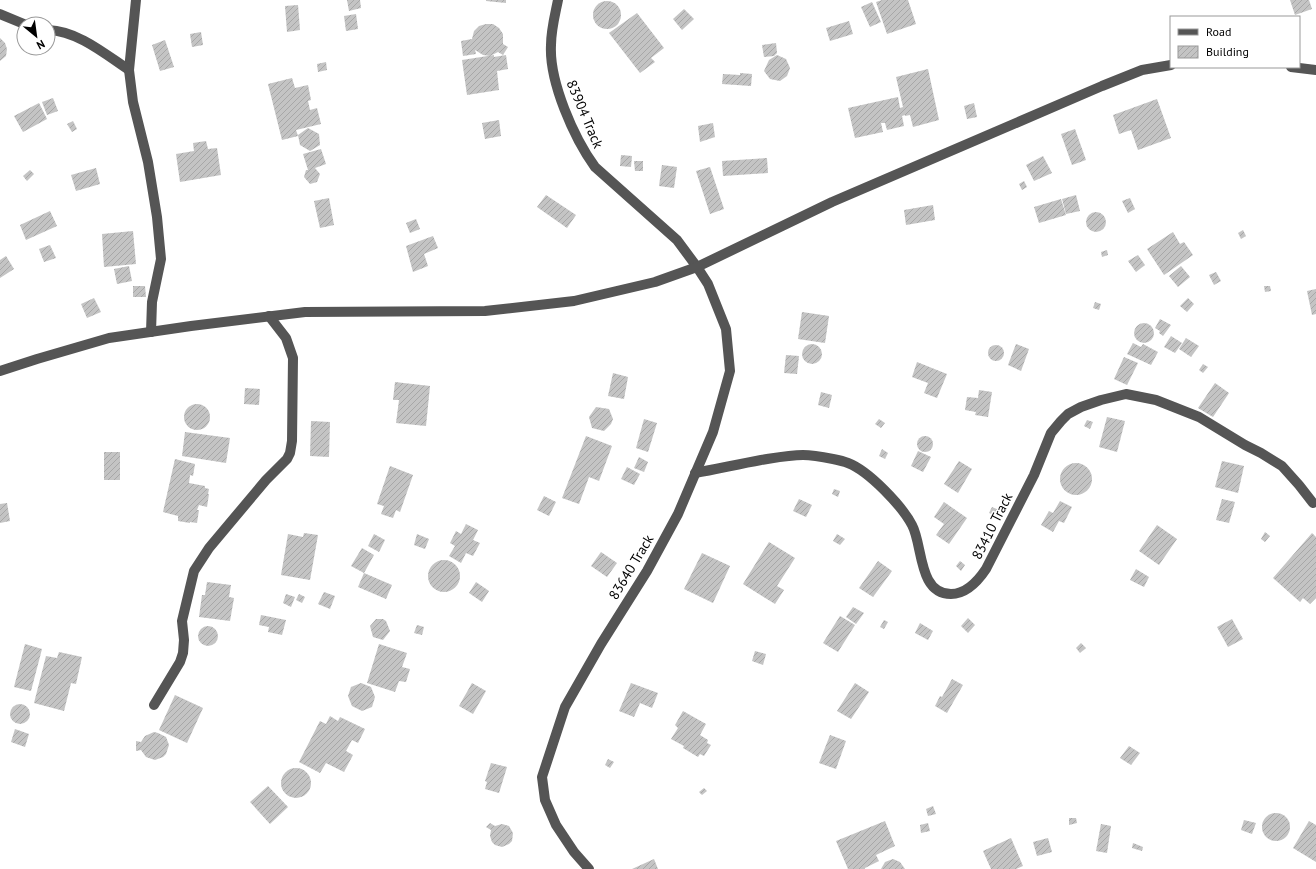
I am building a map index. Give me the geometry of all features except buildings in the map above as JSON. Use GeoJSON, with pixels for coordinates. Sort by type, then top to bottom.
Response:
{"type":"FeatureCollection","features":[{"type":"Feature","properties":{"kind":"street"},"geometry":{"type":"LineString","coordinates":[[136,0],[129,70],[133,102],[148,162],[157,217],[161,260],[152,302],[151,332]]}},
{"type":"Feature","properties":{"kind":"street","name":"83904 Track"},"geometry":{"type":"LineString","coordinates":[[558,0],[550,46],[552,67],[562,102],[575,133],[595,167],[677,240],[697,267]]}},
{"type":"Feature","properties":{"kind":"street"},"geometry":{"type":"LineString","coordinates":[[0,14],[16,21]]}},
{"type":"Feature","properties":{"kind":"street"},"geometry":{"type":"LineString","coordinates":[[56,30],[73,35],[98,49],[129,70]]}},
{"type":"Feature","properties":{"kind":"street"},"geometry":{"type":"LineString","coordinates":[[0,371],[37,358],[109,338],[151,332],[305,312],[485,311],[574,301],[655,282],[697,267],[832,202],[1102,86],[1142,70],[1170,65]]}},
{"type":"Feature","properties":{"kind":"street"},"geometry":{"type":"LineString","coordinates":[[1299,68],[1316,70]]}},
{"type":"Feature","properties":{"kind":"street","name":"83640 Track"},"geometry":{"type":"LineString","coordinates":[[589,869],[574,852],[556,825],[545,800],[542,777],[565,707],[601,644],[647,571],[678,514],[713,432],[730,370],[726,329],[708,284],[697,267]]}},
{"type":"Feature","properties":{"kind":"street"},"geometry":{"type":"LineString","coordinates":[[154,705],[182,658],[184,640],[182,621],[194,571],[209,548],[266,480],[287,459],[290,453],[292,441],[293,358],[286,338],[269,316]]}},
{"type":"Feature","properties":{"kind":"street","name":"83410 Track"},"geometry":{"type":"LineString","coordinates":[[695,473],[776,457],[803,455],[847,462],[864,471],[906,514],[914,527],[927,576],[932,585],[938,591],[946,594],[957,594],[979,580],[1034,475],[1051,434],[1060,421],[1068,414],[1081,407],[1100,400],[1126,394],[1156,400],[1199,417],[1245,445],[1261,452],[1282,466],[1313,503]]}}]}
